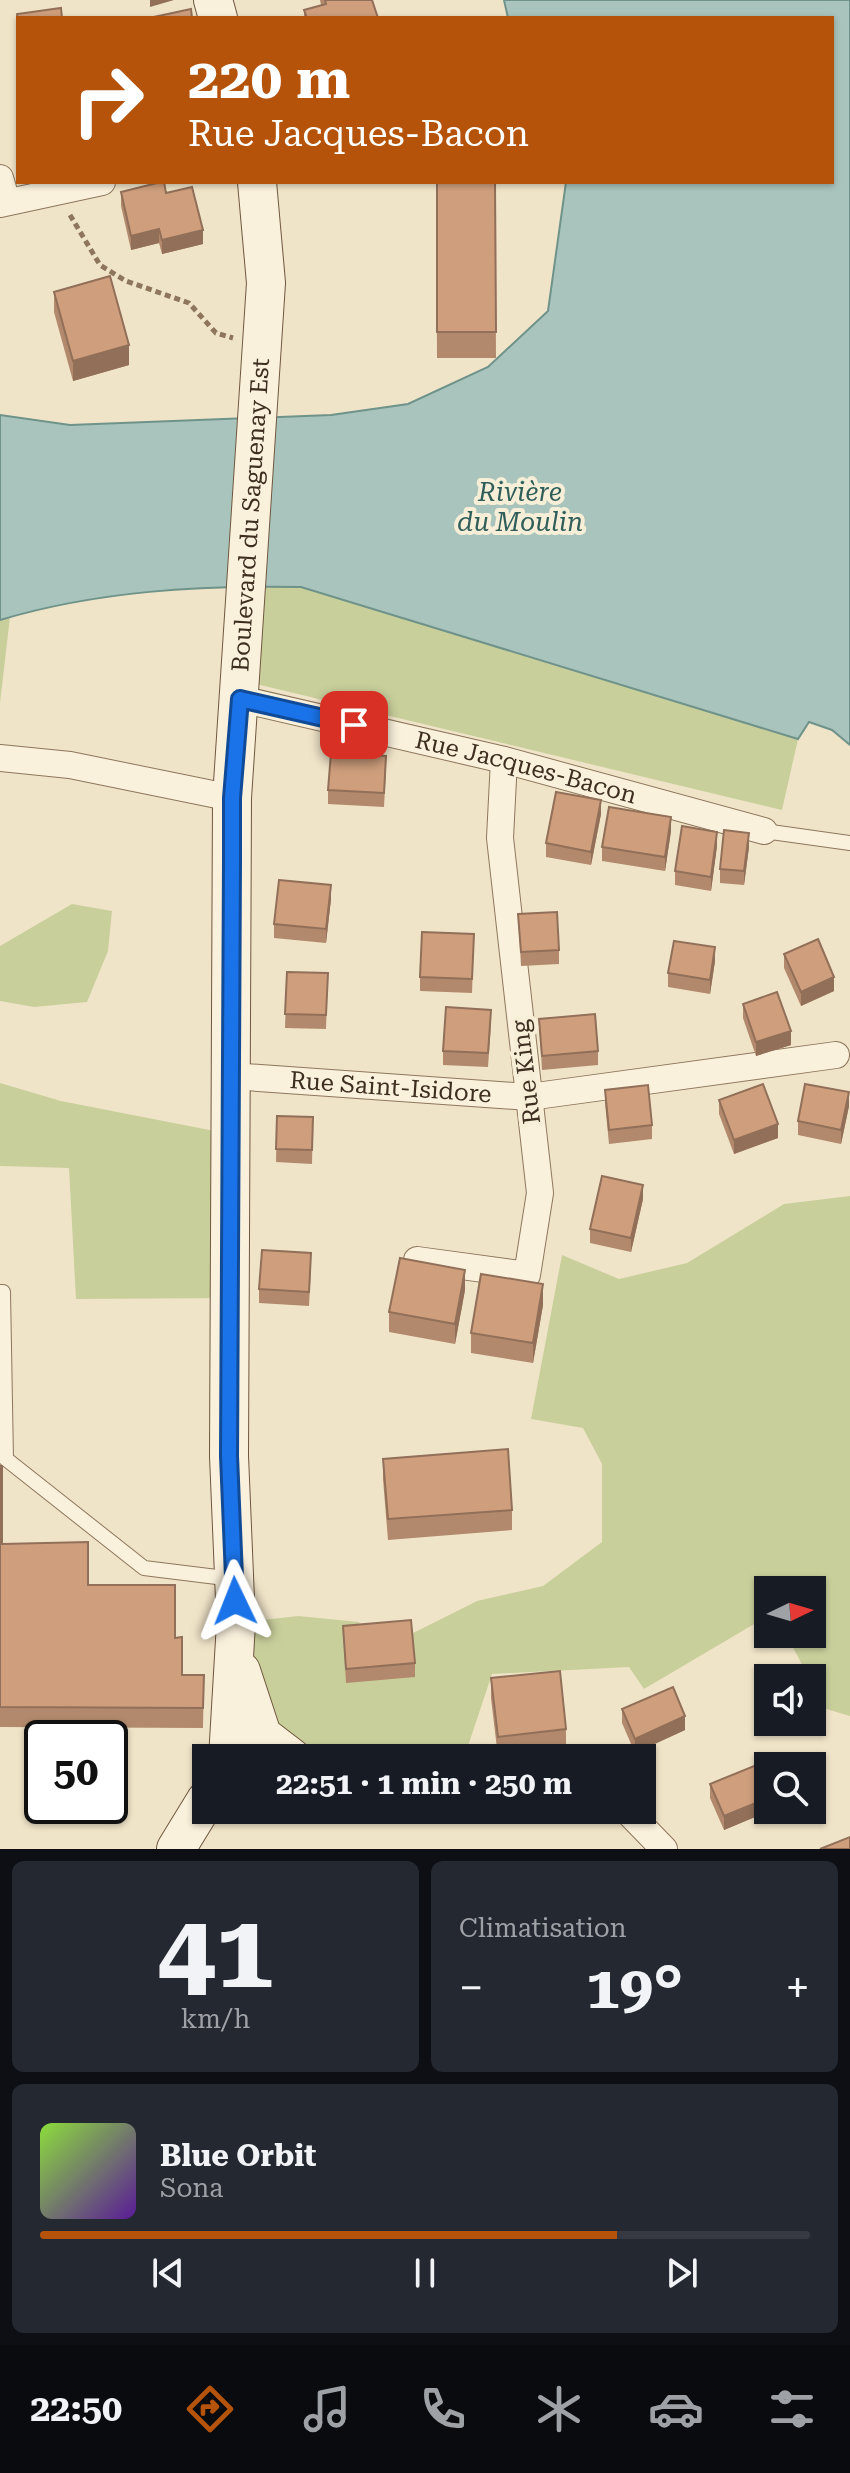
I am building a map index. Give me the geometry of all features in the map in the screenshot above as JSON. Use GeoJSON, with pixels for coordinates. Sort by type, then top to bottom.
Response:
{"type":"FeatureCollection","features":[{"type":"Feature","properties":{"kind":"main road","name":"Boulevard du Saguenay Est"},"geometry":{"type":"LineString","coordinates":[[229,1744],[236,1623],[229,1456],[232,798],[266,283],[257,184]]}},
{"type":"Feature","properties":{"kind":"main road"},"geometry":{"type":"LineString","coordinates":[[236,1623],[243,1684],[262,1735],[274,1744]]}},
{"type":"Feature","properties":{"kind":"main road"},"geometry":{"type":"LineString","coordinates":[[177,1849],[192,1824]]}},
{"type":"Feature","properties":{"kind":"main road"},"geometry":{"type":"LineString","coordinates":[[177,1849],[198,1824]]}},
{"type":"Feature","properties":{"kind":"street"},"geometry":{"type":"LineString","coordinates":[[2,195],[87,184]]}},
{"type":"Feature","properties":{"kind":"street","name":"Rue Jacques-Bacon"},"geometry":{"type":"LineString","coordinates":[[240,699],[504,760],[764,831]]}},
{"type":"Feature","properties":{"kind":"street"},"geometry":{"type":"LineString","coordinates":[[0,758],[70,765],[232,798]]}},
{"type":"Feature","properties":{"kind":"street","name":"Rue King"},"geometry":{"type":"LineString","coordinates":[[417,1260],[527,1275],[540,1193],[500,838],[504,760]]}},
{"type":"Feature","properties":{"kind":"street","name":"Rue Saint-Isidore"},"geometry":{"type":"LineString","coordinates":[[231,1076],[529,1097],[836,1055]]}},
{"type":"Feature","properties":{"kind":"street"},"geometry":{"type":"LineString","coordinates":[[640,1824],[664,1849]]}},
{"type":"Feature","properties":{"kind":"lane"},"geometry":{"type":"LineString","coordinates":[[764,831],[850,843]]}},
{"type":"Feature","properties":{"kind":"lane"},"geometry":{"type":"LineString","coordinates":[[0,1292],[3,1292],[6,1459],[144,1568],[234,1579]]}},
{"type":"Feature","properties":{"kind":"path"},"geometry":{"type":"LineString","coordinates":[[68,213],[100,265],[126,281],[189,303],[216,333],[261,361]]}},
{"type":"Feature","properties":{"kind":"green space"},"geometry":{"type":"Polygon","coordinates":[[[265,586],[301,587],[798,739],[782,810],[256,684],[265,586]]]}},
{"type":"Feature","properties":{"kind":"green space"},"geometry":{"type":"Polygon","coordinates":[[[10,617],[0,703],[0,620],[10,617]]]}},
{"type":"Feature","properties":{"kind":"green space"},"geometry":{"type":"Polygon","coordinates":[[[72,904],[112,911],[108,951],[87,1002],[34,1007],[0,1001],[0,946],[72,904]]]}},
{"type":"Feature","properties":{"kind":"green space"},"geometry":{"type":"Polygon","coordinates":[[[0,1083],[61,1101],[230,1134],[230,1298],[76,1299],[69,1168],[0,1166],[0,1083]]]}},
{"type":"Feature","properties":{"kind":"green space"},"geometry":{"type":"Polygon","coordinates":[[[850,1196],[850,1716],[826,1709],[826,1664],[802,1664],[793,1648],[826,1648],[826,1576],[754,1576],[754,1624],[644,1689],[629,1667],[492,1674],[469,1744],[230,1744],[236,1623],[298,1616],[359,1622],[365,1638],[411,1634],[477,1601],[543,1586],[602,1542],[602,1464],[583,1428],[531,1419],[562,1255],[619,1279],[687,1263],[784,1204],[850,1196]]]}},
{"type":"Feature","properties":{"kind":"water","name":"Rivière du Moulin"},"geometry":{"type":"Polygon","coordinates":[[[504,0],[850,0],[850,745],[832,730],[809,722],[798,739],[301,587],[225,587],[111,596],[0,620],[0,415],[70,425],[331,415],[408,404],[488,367],[548,311],[566,184],[834,184],[834,16],[508,16],[504,0]]]}},
{"type":"Feature","properties":{"kind":"building"},"geometry":{"type":"Polygon","coordinates":[[[325,0],[372,0],[377,16],[306,16],[304,10],[326,4],[325,0]]]}},
{"type":"Feature","properties":{"kind":"building"},"geometry":{"type":"Polygon","coordinates":[[[61,8],[62,16],[17,16],[61,8]]]}},
{"type":"Feature","properties":{"kind":"building"},"geometry":{"type":"Polygon","coordinates":[[[191,9],[192,16],[158,16],[191,9]]]}},
{"type":"Feature","properties":{"kind":"building"},"geometry":{"type":"Polygon","coordinates":[[[153,184],[164,184],[166,193],[192,187],[203,230],[162,240],[159,229],[131,236],[121,192],[153,184]]]}},
{"type":"Feature","properties":{"kind":"building"},"geometry":{"type":"Polygon","coordinates":[[[437,184],[495,184],[496,332],[437,332],[437,184]]]}},
{"type":"Feature","properties":{"kind":"building"},"geometry":{"type":"Polygon","coordinates":[[[110,276],[129,345],[73,361],[54,292],[110,276]]]}},
{"type":"Feature","properties":{"kind":"building"},"geometry":{"type":"Polygon","coordinates":[[[331,753],[386,756],[384,793],[328,790],[331,753]]]}},
{"type":"Feature","properties":{"kind":"building"},"geometry":{"type":"Polygon","coordinates":[[[556,792],[601,800],[591,852],[546,843],[556,792]]]}},
{"type":"Feature","properties":{"kind":"building"},"geometry":{"type":"Polygon","coordinates":[[[609,807],[671,817],[665,857],[602,847],[609,807]]]}},
{"type":"Feature","properties":{"kind":"building"},"geometry":{"type":"Polygon","coordinates":[[[682,826],[717,832],[711,877],[675,871],[682,826]]]}},
{"type":"Feature","properties":{"kind":"building"},"geometry":{"type":"Polygon","coordinates":[[[724,830],[749,833],[744,871],[720,869],[724,830]]]}},
{"type":"Feature","properties":{"kind":"building"},"geometry":{"type":"Polygon","coordinates":[[[279,880],[331,885],[326,929],[274,924],[279,880]]]}},
{"type":"Feature","properties":{"kind":"building"},"geometry":{"type":"Polygon","coordinates":[[[557,912],[559,950],[521,952],[518,914],[557,912]]]}},
{"type":"Feature","properties":{"kind":"building"},"geometry":{"type":"Polygon","coordinates":[[[422,932],[474,934],[472,979],[420,977],[422,932]]]}},
{"type":"Feature","properties":{"kind":"building"},"geometry":{"type":"Polygon","coordinates":[[[818,939],[834,977],[801,992],[784,954],[818,939]]]}},
{"type":"Feature","properties":{"kind":"building"},"geometry":{"type":"Polygon","coordinates":[[[674,941],[715,947],[710,980],[668,973],[674,941]]]}},
{"type":"Feature","properties":{"kind":"building"},"geometry":{"type":"Polygon","coordinates":[[[287,972],[328,973],[326,1015],[285,1014],[287,972]]]}},
{"type":"Feature","properties":{"kind":"building"},"geometry":{"type":"Polygon","coordinates":[[[777,992],[791,1031],[756,1042],[743,1004],[777,992]]]}},
{"type":"Feature","properties":{"kind":"building"},"geometry":{"type":"Polygon","coordinates":[[[446,1007],[491,1010],[488,1053],[443,1051],[446,1007]]]}},
{"type":"Feature","properties":{"kind":"building"},"geometry":{"type":"Polygon","coordinates":[[[595,1014],[598,1051],[542,1056],[539,1019],[595,1014]]]}},
{"type":"Feature","properties":{"kind":"building"},"geometry":{"type":"Polygon","coordinates":[[[763,1084],[778,1124],[734,1140],[719,1100],[763,1084]]]}},
{"type":"Feature","properties":{"kind":"building"},"geometry":{"type":"Polygon","coordinates":[[[805,1084],[849,1092],[841,1130],[798,1121],[805,1084]]]}},
{"type":"Feature","properties":{"kind":"building"},"geometry":{"type":"Polygon","coordinates":[[[648,1085],[652,1125],[609,1130],[605,1090],[648,1085]]]}},
{"type":"Feature","properties":{"kind":"building"},"geometry":{"type":"Polygon","coordinates":[[[277,1116],[313,1117],[312,1150],[276,1149],[277,1116]]]}},
{"type":"Feature","properties":{"kind":"building"},"geometry":{"type":"Polygon","coordinates":[[[602,1176],[643,1185],[631,1238],[590,1229],[602,1176]]]}},
{"type":"Feature","properties":{"kind":"building"},"geometry":{"type":"Polygon","coordinates":[[[262,1250],[311,1253],[309,1292],[259,1289],[262,1250]]]}},
{"type":"Feature","properties":{"kind":"building"},"geometry":{"type":"Polygon","coordinates":[[[400,1258],[465,1270],[455,1324],[389,1312],[400,1258]]]}},
{"type":"Feature","properties":{"kind":"building"},"geometry":{"type":"Polygon","coordinates":[[[481,1274],[543,1284],[533,1343],[471,1333],[481,1274]]]}},
{"type":"Feature","properties":{"kind":"building"},"geometry":{"type":"Polygon","coordinates":[[[508,1449],[512,1510],[388,1519],[383,1459],[508,1449]]]}},
{"type":"Feature","properties":{"kind":"building"},"geometry":{"type":"Polygon","coordinates":[[[0,1466],[2,1544],[88,1542],[88,1585],[175,1585],[175,1638],[182,1637],[182,1675],[204,1675],[203,1708],[0,1707],[0,1466]]]}},
{"type":"Feature","properties":{"kind":"building"},"geometry":{"type":"Polygon","coordinates":[[[411,1620],[415,1663],[346,1669],[343,1626],[411,1620]]]}},
{"type":"Feature","properties":{"kind":"building"},"geometry":{"type":"Polygon","coordinates":[[[560,1671],[566,1729],[498,1737],[491,1678],[560,1671]]]}},
{"type":"Feature","properties":{"kind":"building"},"geometry":{"type":"Polygon","coordinates":[[[673,1687],[685,1716],[635,1739],[622,1709],[673,1687]]]}},
{"type":"Feature","properties":{"kind":"building"},"geometry":{"type":"Polygon","coordinates":[[[754,1766],[754,1804],[724,1816],[710,1784],[754,1766]]]}},
{"type":"Feature","properties":{"kind":"building"},"geometry":{"type":"Polygon","coordinates":[[[850,1837],[850,1849],[820,1849],[850,1837]]]}},
{"type":"Feature","properties":{"kind":"route"},"geometry":{"type":"LineString","coordinates":[[235,1601],[229,1456],[232,798],[240,699],[354,725]]}}]}
